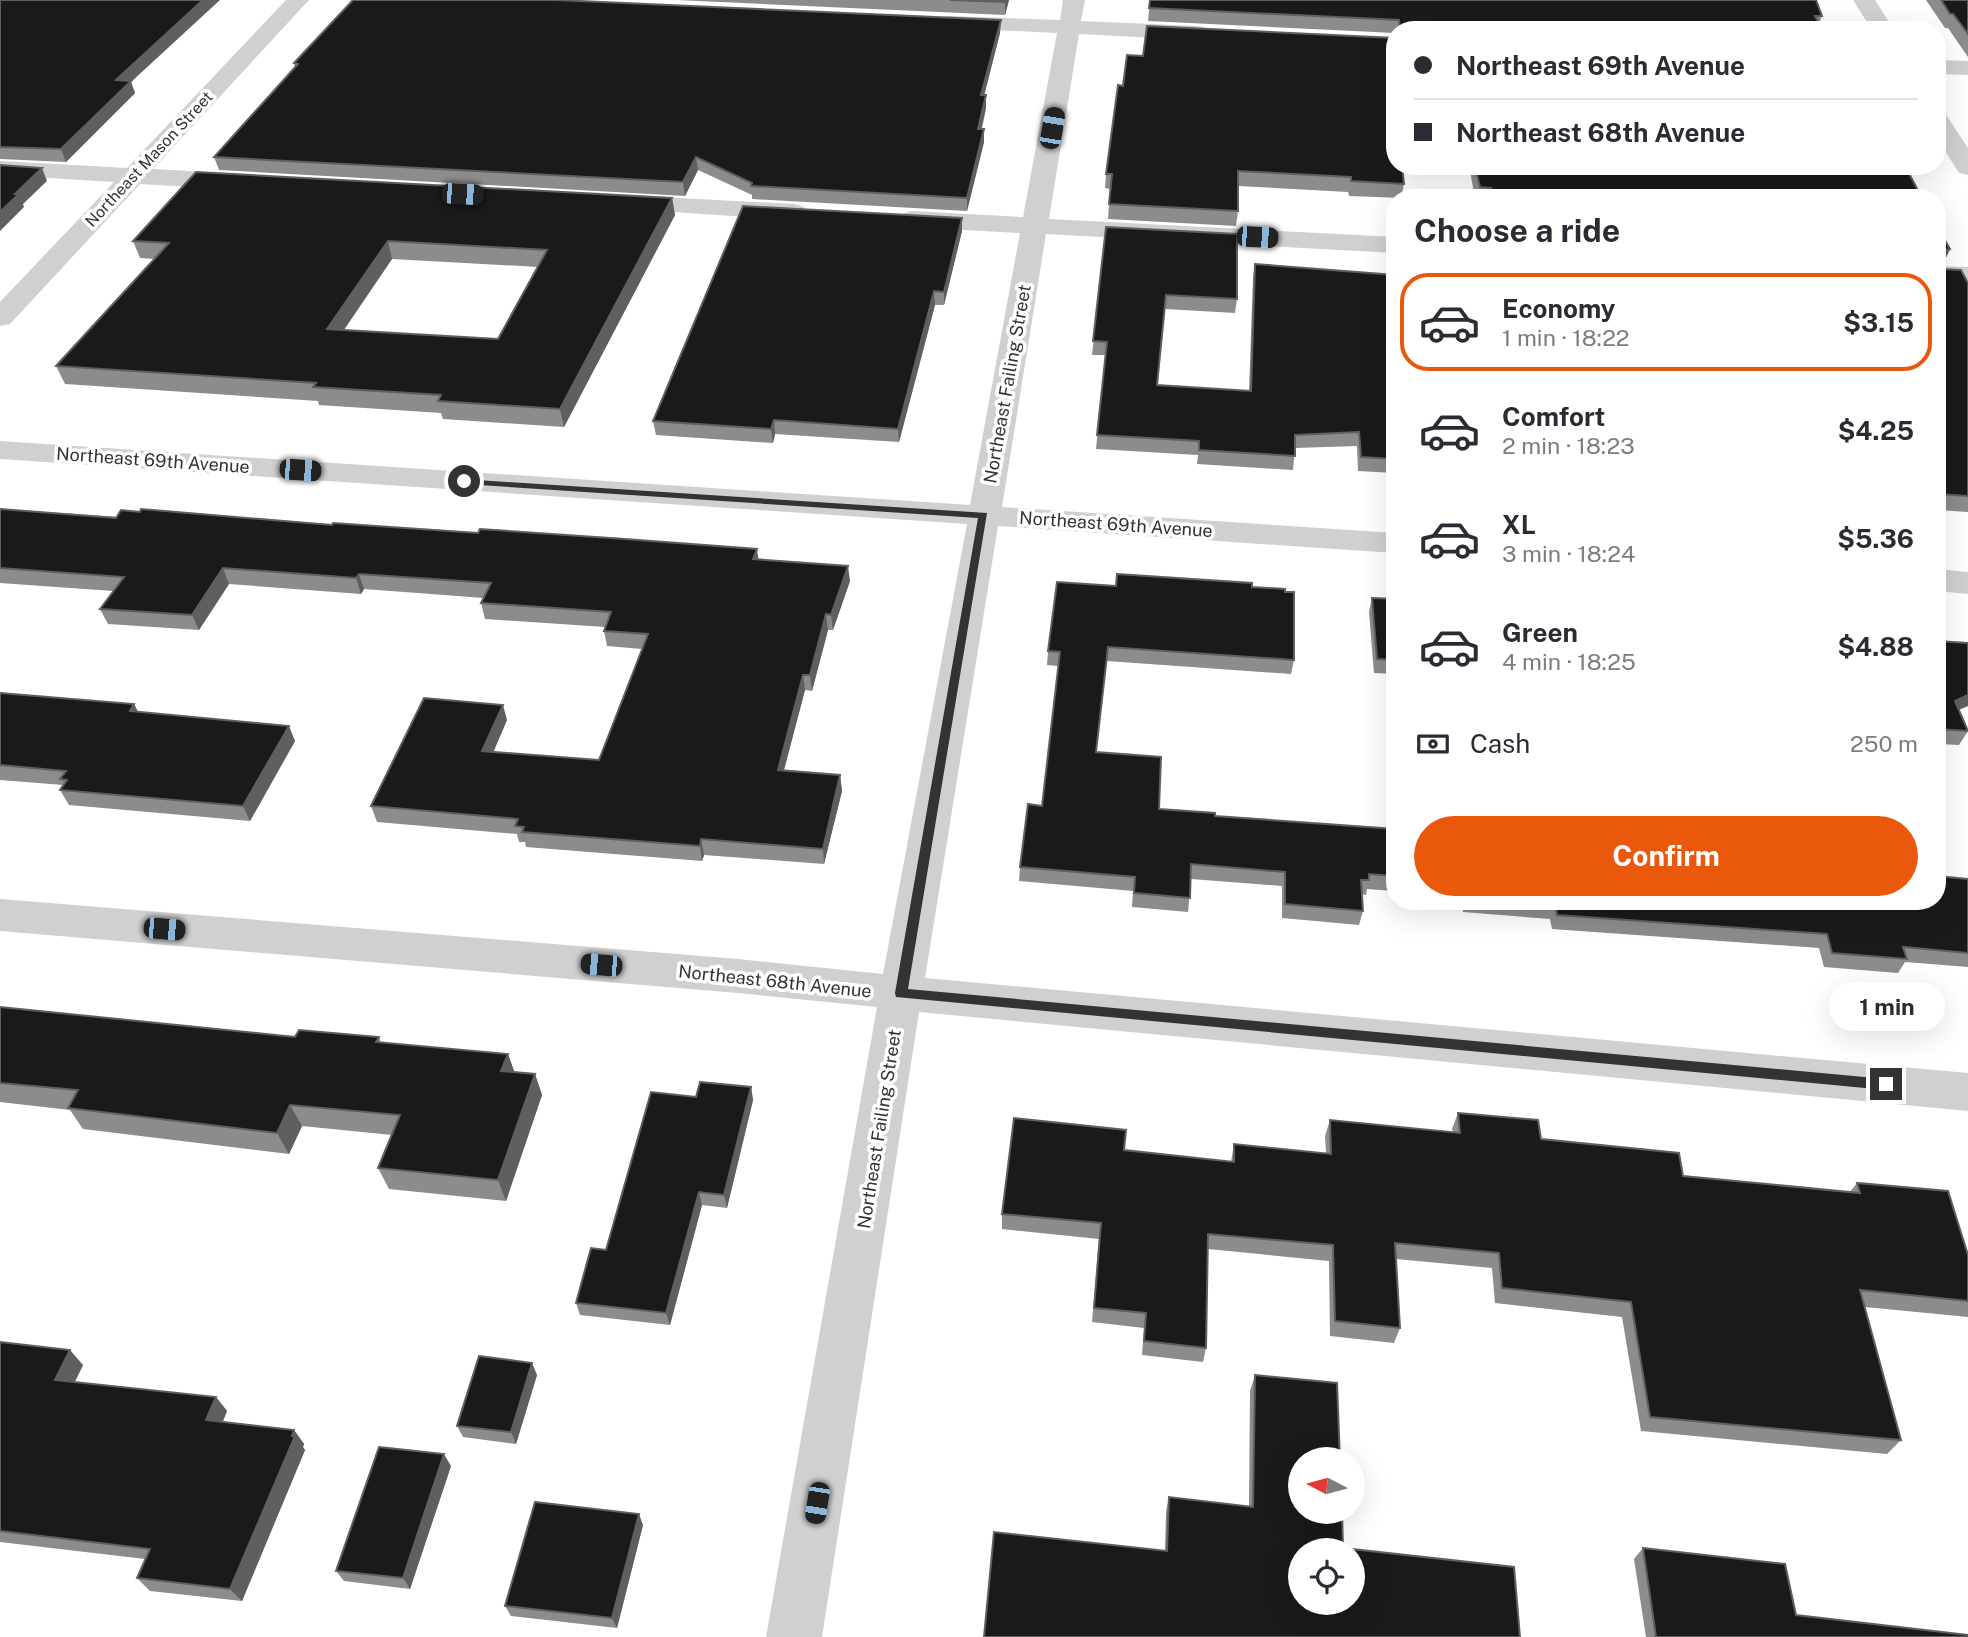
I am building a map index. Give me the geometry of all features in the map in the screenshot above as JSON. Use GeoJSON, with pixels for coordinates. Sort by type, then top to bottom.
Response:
{"type":"FeatureCollection","features":[{"type":"Feature","properties":{"kind":"street","name":"Northeast Mason Street"},"geometry":{"type":"LineString","coordinates":[[0,318],[298,0]]}},
{"type":"Feature","properties":{"kind":"street"},"geometry":{"type":"LineString","coordinates":[[1864,0],[1877,21]]}},
{"type":"Feature","properties":{"kind":"street"},"geometry":{"type":"LineString","coordinates":[[932,21],[1072,14],[1219,34]]}},
{"type":"Feature","properties":{"kind":"street","name":"Northeast Failing Street"},"geometry":{"type":"LineString","coordinates":[[794,1637],[901,993],[1072,14]]}},
{"type":"Feature","properties":{"kind":"street"},"geometry":{"type":"LineString","coordinates":[[1946,67],[1968,68]]}},
{"type":"Feature","properties":{"kind":"street"},"geometry":{"type":"LineString","coordinates":[[1946,133],[1968,168]]}},
{"type":"Feature","properties":{"kind":"street"},"geometry":{"type":"LineString","coordinates":[[0,168],[273,183]]}},
{"type":"Feature","properties":{"kind":"street"},"geometry":{"type":"LineString","coordinates":[[592,201],[814,213]]}},
{"type":"Feature","properties":{"kind":"street"},"geometry":{"type":"LineString","coordinates":[[883,217],[1386,245]]}},
{"type":"Feature","properties":{"kind":"street"},"geometry":{"type":"LineString","coordinates":[[1946,274],[1968,275]]}},
{"type":"Feature","properties":{"kind":"street","name":"Northeast 69th Avenue"},"geometry":{"type":"LineString","coordinates":[[0,450],[1386,542]]}},
{"type":"Feature","properties":{"kind":"street"},"geometry":{"type":"LineString","coordinates":[[1946,581],[1968,583]]}},
{"type":"Feature","properties":{"kind":"street","name":"Northeast 68th Avenue"},"geometry":{"type":"LineString","coordinates":[[0,915],[724,975],[1968,1092]]}},
{"type":"Feature","properties":{"kind":"building"},"geometry":{"type":"Polygon","coordinates":[[[0,0],[203,0],[116,80],[131,81],[61,149],[0,147],[0,0]]]}},
{"type":"Feature","properties":{"kind":"building"},"geometry":{"type":"Polygon","coordinates":[[[353,0],[557,0],[1001,20],[981,95],[986,95],[978,129],[984,129],[967,198],[751,186],[752,183],[696,157],[683,182],[214,157],[298,64],[294,63],[353,0]]]}},
{"type":"Feature","properties":{"kind":"building"},"geometry":{"type":"Polygon","coordinates":[[[950,0],[1006,0],[1005,2],[950,0]]]}},
{"type":"Feature","properties":{"kind":"building"},"geometry":{"type":"Polygon","coordinates":[[[1150,0],[1816,0],[1822,16],[1815,16],[1818,21],[1399,21],[1149,8],[1150,0]]]}},
{"type":"Feature","properties":{"kind":"building"},"geometry":{"type":"Polygon","coordinates":[[[1941,0],[1968,0],[1968,34],[1953,14],[1950,14],[1941,0]]]}},
{"type":"Feature","properties":{"kind":"building"},"geometry":{"type":"Polygon","coordinates":[[[1147,26],[1386,38],[1386,175],[1403,175],[1404,184],[1351,181],[1351,177],[1238,171],[1238,211],[1109,204],[1112,174],[1106,174],[1118,85],[1123,86],[1127,55],[1143,56],[1147,26]]]}},
{"type":"Feature","properties":{"kind":"building"},"geometry":{"type":"Polygon","coordinates":[[[0,165],[42,168],[0,212],[0,165]]]}},
{"type":"Feature","properties":{"kind":"building"},"geometry":{"type":"Polygon","coordinates":[[[196,172],[672,198],[560,409],[438,401],[441,395],[313,387],[316,383],[56,366],[169,243],[133,241],[196,172]],[[388,241],[327,329],[498,339],[547,250],[388,241]]]}},
{"type":"Feature","properties":{"kind":"building"},"geometry":{"type":"Polygon","coordinates":[[[1477,175],[1910,175],[1917,189],[1491,189],[1480,187],[1477,175]]]}},
{"type":"Feature","properties":{"kind":"building"},"geometry":{"type":"Polygon","coordinates":[[[743,206],[962,218],[944,292],[934,291],[898,429],[774,420],[771,429],[653,421],[743,206]]]}},
{"type":"Feature","properties":{"kind":"building"},"geometry":{"type":"Polygon","coordinates":[[[1106,227],[1237,234],[1237,299],[1166,295],[1157,385],[1251,391],[1255,264],[1386,274],[1386,458],[1361,457],[1359,432],[1295,435],[1295,456],[1199,450],[1199,441],[1097,435],[1107,342],[1093,341],[1106,227]]]}},
{"type":"Feature","properties":{"kind":"building"},"geometry":{"type":"Polygon","coordinates":[[[1946,269],[1961,270],[1968,283],[1968,496],[1946,495],[1946,269]]]}},
{"type":"Feature","properties":{"kind":"building"},"geometry":{"type":"Polygon","coordinates":[[[0,509],[116,518],[121,510],[140,512],[141,509],[332,525],[478,533],[480,529],[757,549],[753,559],[848,566],[831,615],[826,614],[810,675],[803,675],[778,770],[840,775],[823,849],[701,839],[700,846],[522,832],[524,827],[515,826],[518,819],[371,806],[424,698],[503,705],[482,751],[599,760],[648,634],[604,631],[611,612],[481,603],[491,583],[359,574],[356,578],[223,568],[192,615],[100,609],[124,577],[0,568],[0,509]]]}},
{"type":"Feature","properties":{"kind":"building"},"geometry":{"type":"Polygon","coordinates":[[[1117,574],[1252,583],[1252,587],[1294,592],[1294,660],[1108,647],[1096,752],[1161,757],[1159,809],[1215,813],[1215,816],[1386,828],[1386,875],[1369,874],[1369,880],[1361,880],[1363,911],[1285,904],[1285,872],[1191,864],[1190,898],[1134,893],[1135,877],[1020,867],[1028,804],[1042,806],[1060,652],[1048,651],[1057,582],[1116,586],[1117,574]]]}},
{"type":"Feature","properties":{"kind":"building"},"geometry":{"type":"Polygon","coordinates":[[[1372,598],[1386,599],[1386,660],[1377,659],[1372,598]]]}},
{"type":"Feature","properties":{"kind":"building"},"geometry":{"type":"Polygon","coordinates":[[[1946,642],[1968,643],[1968,695],[1955,701],[1968,731],[1946,730],[1946,642]]]}},
{"type":"Feature","properties":{"kind":"building"},"geometry":{"type":"Polygon","coordinates":[[[0,693],[134,704],[130,711],[289,726],[243,806],[60,790],[67,780],[60,779],[66,771],[0,765],[0,693]]]}},
{"type":"Feature","properties":{"kind":"building"},"geometry":{"type":"Polygon","coordinates":[[[1946,877],[1968,879],[1968,953],[1903,947],[1907,959],[1832,953],[1827,934],[1557,915],[1556,910],[1946,910],[1946,877]]]}},
{"type":"Feature","properties":{"kind":"building"},"geometry":{"type":"Polygon","coordinates":[[[0,1007],[295,1037],[299,1030],[379,1037],[376,1042],[508,1054],[501,1071],[535,1074],[498,1180],[378,1168],[400,1115],[290,1105],[277,1133],[68,1108],[78,1090],[0,1083],[0,1007]]]}},
{"type":"Feature","properties":{"kind":"building"},"geometry":{"type":"Polygon","coordinates":[[[700,1082],[751,1087],[724,1195],[699,1192],[666,1313],[576,1303],[591,1248],[606,1250],[651,1092],[696,1097],[700,1082]]]}},
{"type":"Feature","properties":{"kind":"building"},"geometry":{"type":"Polygon","coordinates":[[[1458,1113],[1538,1120],[1541,1139],[1679,1153],[1683,1176],[1860,1193],[1857,1183],[1948,1191],[1968,1255],[1968,1301],[1860,1290],[1901,1440],[1650,1417],[1631,1302],[1502,1288],[1499,1253],[1395,1243],[1400,1328],[1335,1321],[1333,1245],[1208,1234],[1206,1348],[1144,1341],[1146,1313],[1094,1308],[1101,1223],[1002,1214],[1014,1118],[1126,1130],[1124,1150],[1234,1162],[1234,1144],[1331,1154],[1330,1120],[1460,1133],[1458,1113]]]}},
{"type":"Feature","properties":{"kind":"building"},"geometry":{"type":"Polygon","coordinates":[[[0,1342],[70,1350],[55,1380],[216,1397],[206,1420],[294,1430],[292,1436],[295,1436],[230,1589],[137,1578],[150,1549],[0,1531],[0,1342]]]}},
{"type":"Feature","properties":{"kind":"building"},"geometry":{"type":"Polygon","coordinates":[[[479,1356],[532,1363],[511,1432],[457,1426],[479,1356]]]}},
{"type":"Feature","properties":{"kind":"building"},"geometry":{"type":"Polygon","coordinates":[[[1255,1375],[1337,1383],[1339,1447],[1288,1447],[1288,1524],[1342,1524],[1343,1538],[1288,1538],[1288,1615],[1365,1615],[1365,1550],[1514,1567],[1520,1637],[984,1637],[994,1532],[1167,1551],[1169,1497],[1253,1507],[1255,1375]]]}},
{"type":"Feature","properties":{"kind":"building"},"geometry":{"type":"Polygon","coordinates":[[[379,1447],[444,1454],[403,1578],[336,1571],[379,1447]]]}},
{"type":"Feature","properties":{"kind":"building"},"geometry":{"type":"Polygon","coordinates":[[[535,1502],[639,1514],[612,1618],[505,1606],[535,1502]]]}},
{"type":"Feature","properties":{"kind":"building"},"geometry":{"type":"Polygon","coordinates":[[[1643,1548],[1785,1564],[1796,1615],[1968,1637],[1656,1637],[1643,1548]]]}},
{"type":"Feature","properties":{"kind":"route"},"geometry":{"type":"LineString","coordinates":[[464,481],[984,515],[901,993],[1886,1084]]}}]}
